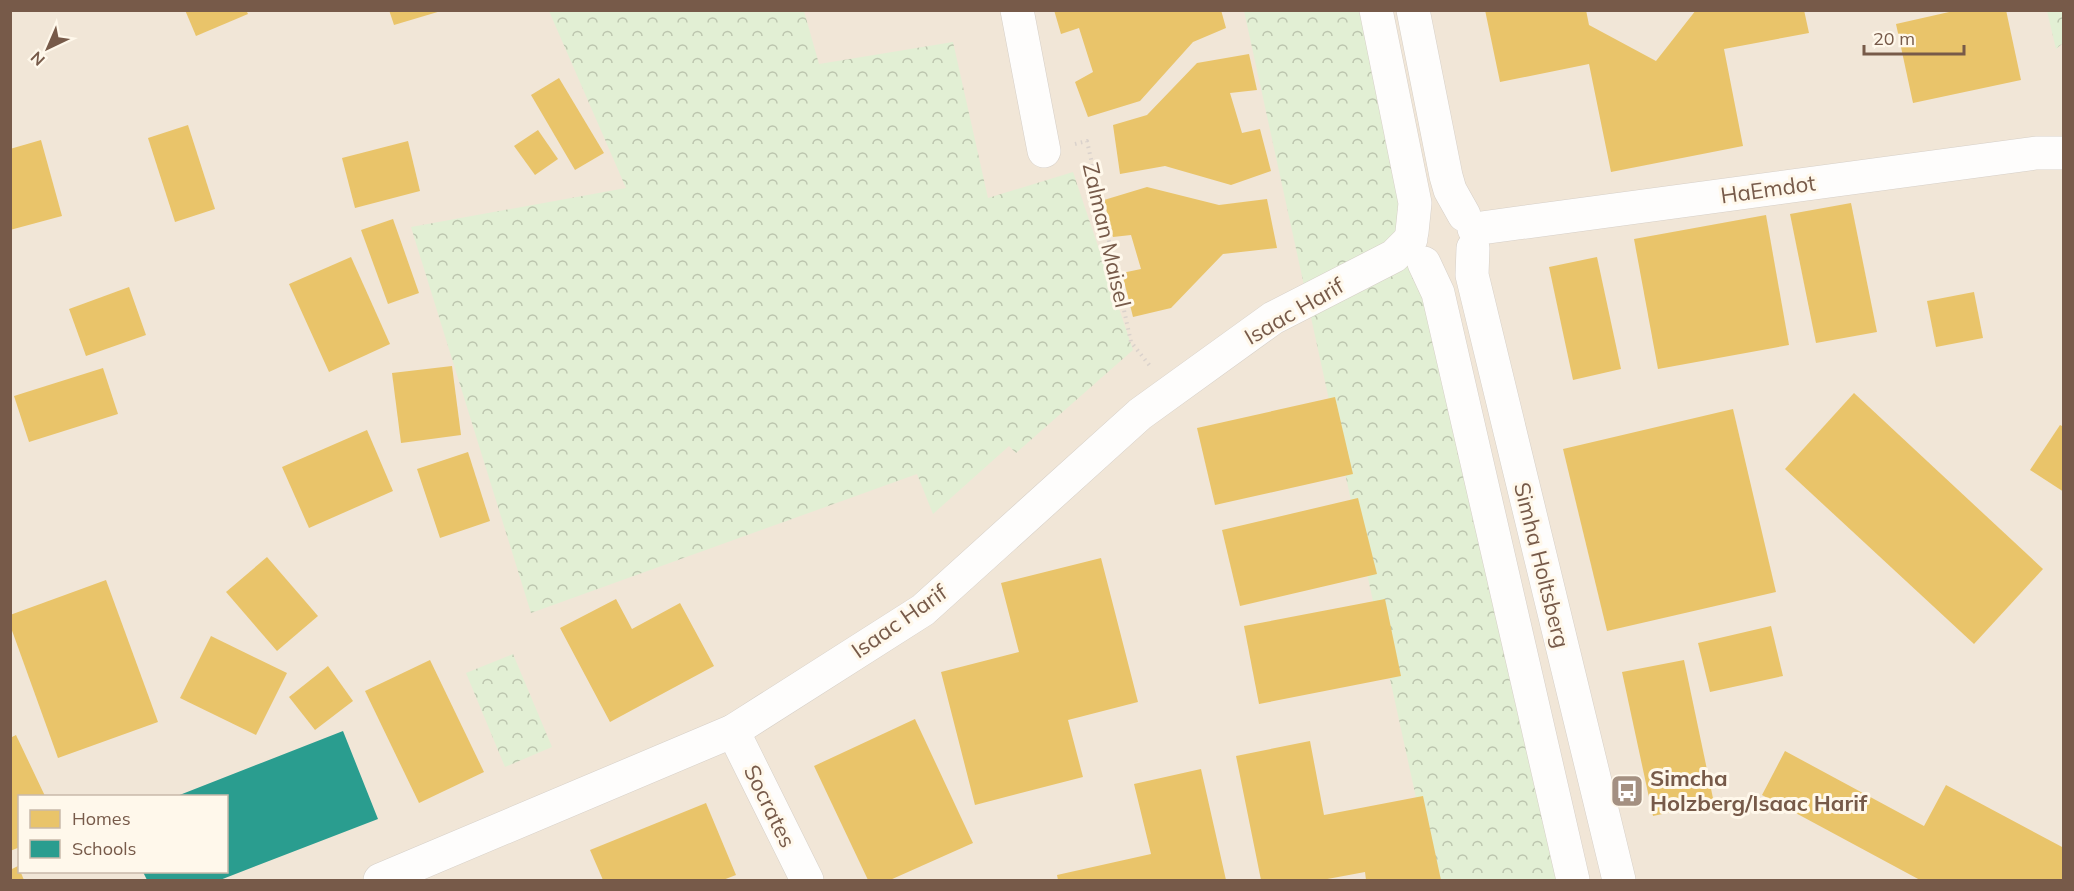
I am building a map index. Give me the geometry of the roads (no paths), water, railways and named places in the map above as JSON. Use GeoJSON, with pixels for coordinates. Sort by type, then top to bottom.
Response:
{"type":"FeatureCollection","features":[{"type":"Feature","properties":{"kind":"street"},"geometry":{"type":"LineString","coordinates":[[1017,10],[1044,151]]}},
{"type":"Feature","properties":{"kind":"street"},"geometry":{"type":"LineString","coordinates":[[1376,10],[1415,203],[1412,249]]}},
{"type":"Feature","properties":{"kind":"street","name":"Simha Holtsberg"},"geometry":{"type":"LineString","coordinates":[[1413,10],[1446,176],[1450,190],[1470,230],[1472,275],[1619,880]]}},
{"type":"Feature","properties":{"kind":"street","name":"HaEmdot"},"geometry":{"type":"LineString","coordinates":[[1470,230],[2036,153],[2064,153]]}},
{"type":"Feature","properties":{"kind":"street"},"geometry":{"type":"LineString","coordinates":[[1438,207],[1456,209],[1470,230],[1469,257],[1453,269],[1433,268],[1412,249],[1415,223],[1421,215],[1438,207]]}},
{"type":"Feature","properties":{"kind":"street","name":"Isaac Harif"},"geometry":{"type":"LineString","coordinates":[[380,880],[733,731],[923,610],[1140,414],[1273,318],[1412,249]]}},
{"type":"Feature","properties":{"kind":"street","name":"Simha Holtsberg"},"geometry":{"type":"LineString","coordinates":[[1412,249],[1438,293],[1573,880]]}},
{"type":"Feature","properties":{"kind":"street","name":"Socrates"},"geometry":{"type":"LineString","coordinates":[[733,731],[807,880]]}},
{"type":"Feature","properties":{"kind":"place","name":"Simcha Holzberg/Isaac Harif"},"geometry":{"type":"Point","coordinates":[1627,791]}}]}
